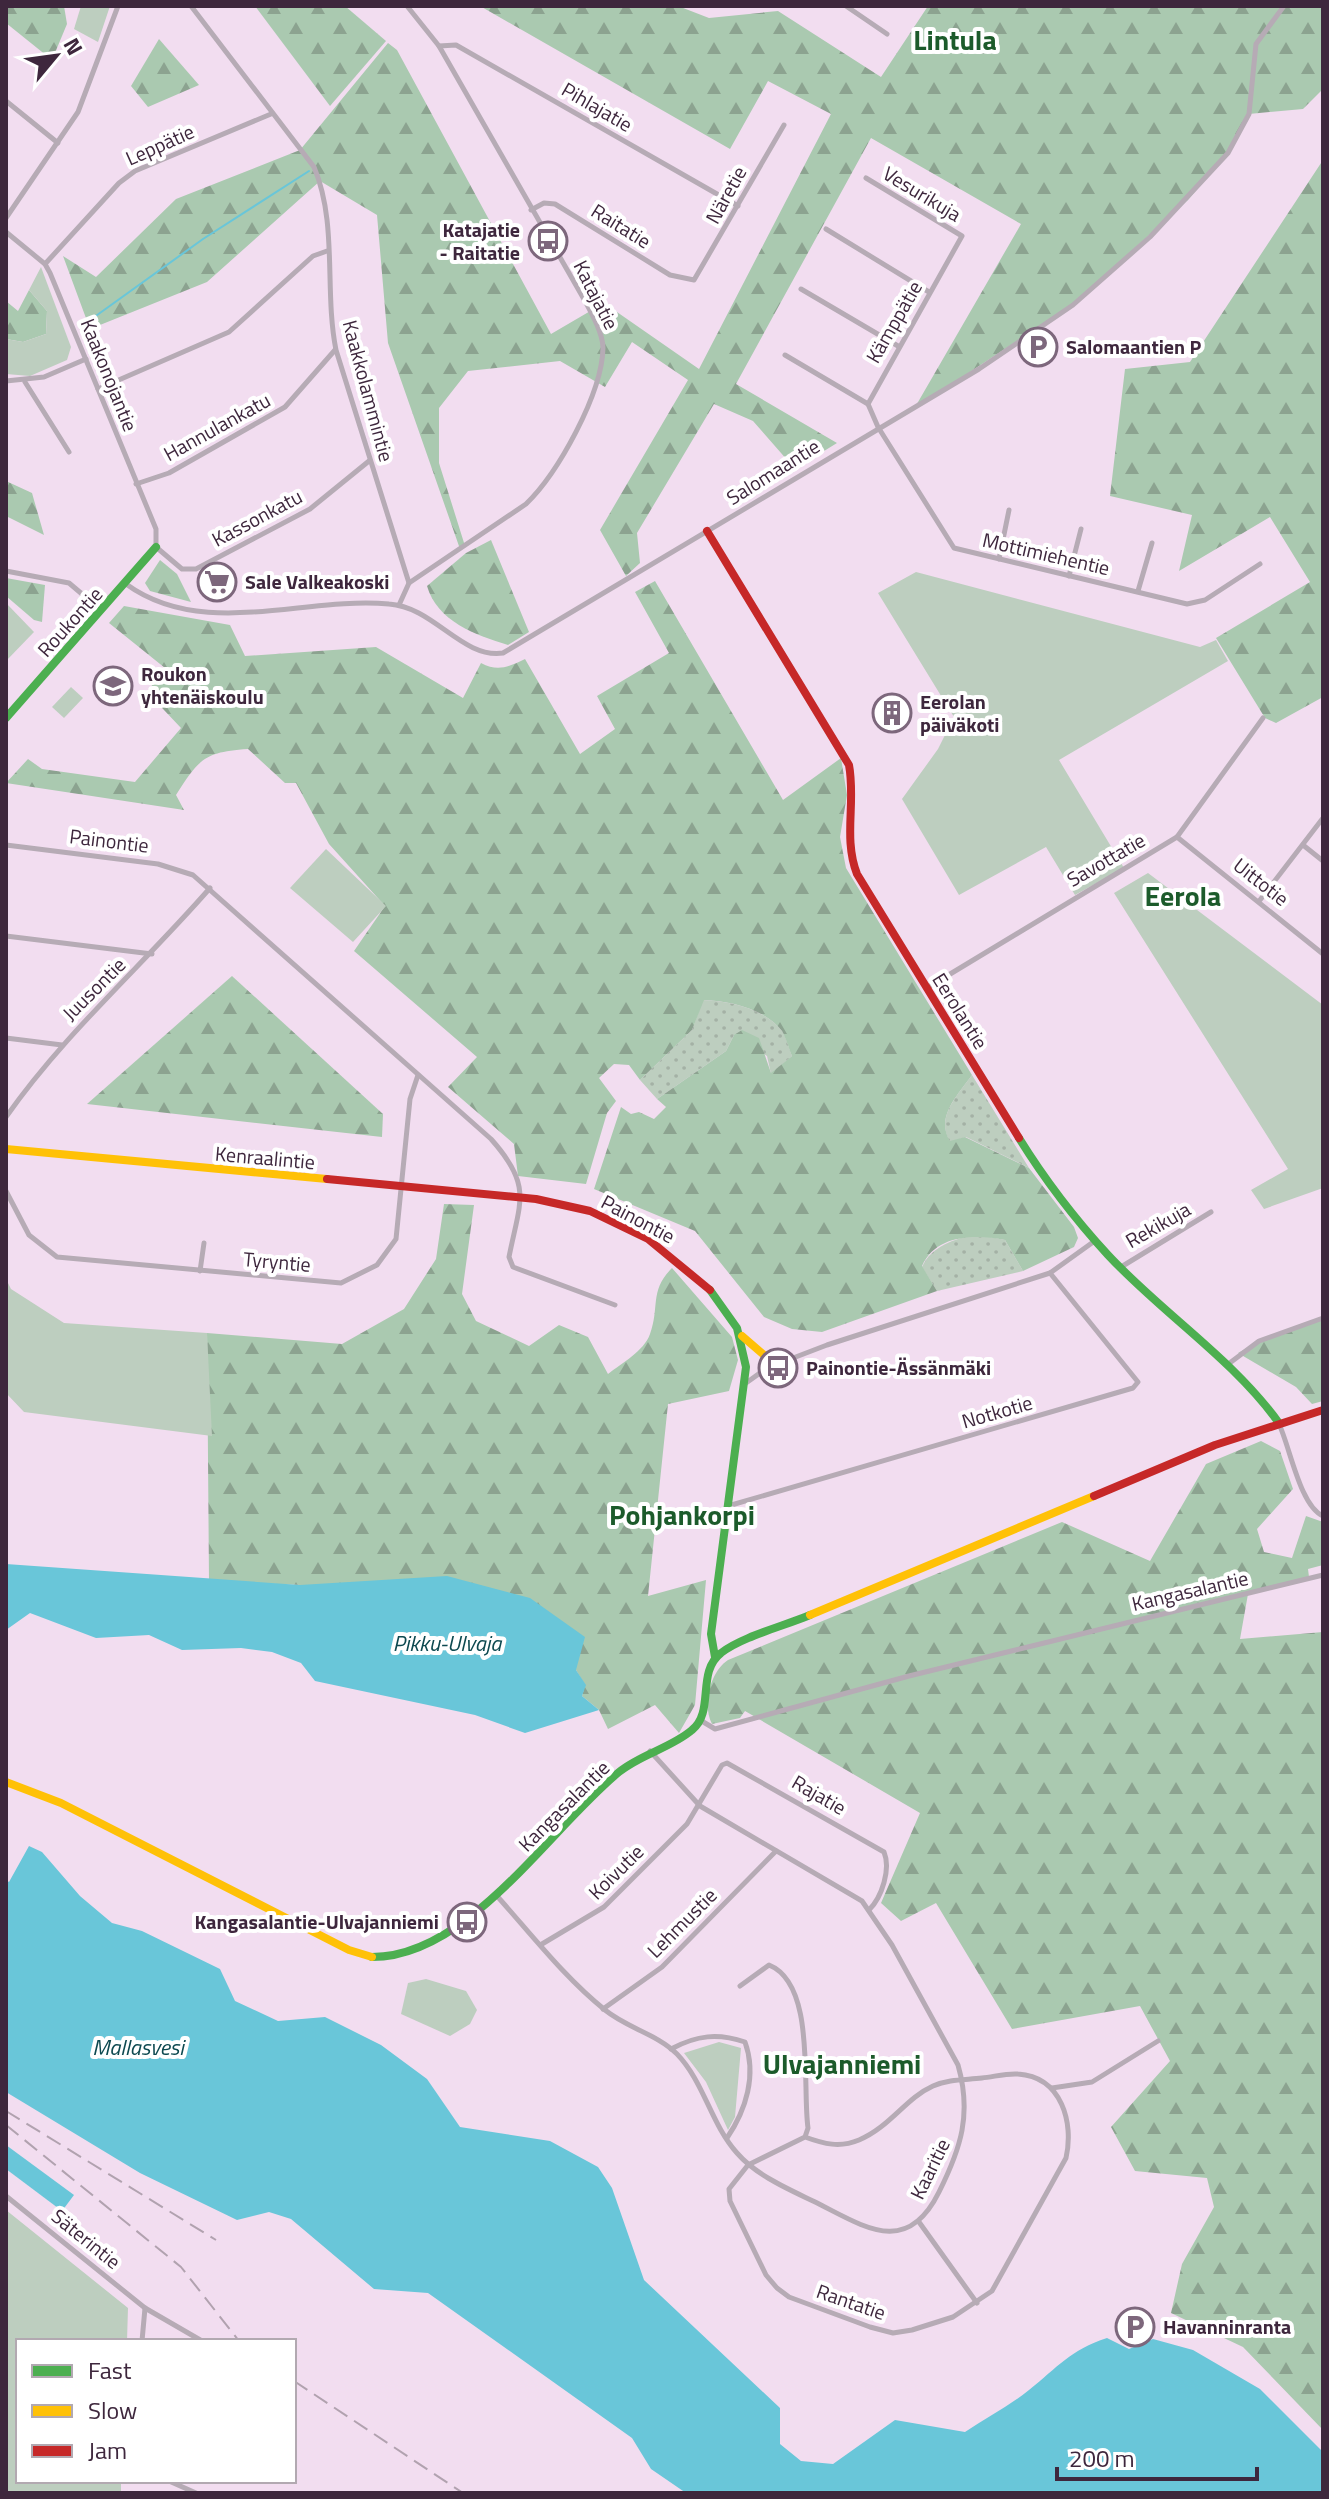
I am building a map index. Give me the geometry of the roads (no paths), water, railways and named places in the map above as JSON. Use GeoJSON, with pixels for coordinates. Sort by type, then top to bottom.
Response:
{"type":"FeatureCollection","features":[{"type":"Feature","properties":{"kind":"street"},"geometry":{"type":"LineString","coordinates":[[6,218],[78,112],[118,6]]}},
{"type":"Feature","properties":{"kind":"street","name":"Kaakkolammintie"},"geometry":{"type":"LineString","coordinates":[[191,6],[314,167],[320,181],[327,205],[327,251],[336,350],[409,583]]}},
{"type":"Feature","properties":{"kind":"street","name":"Katajatie"},"geometry":{"type":"LineString","coordinates":[[407,6],[439,46],[590,311],[603,346],[596,382],[543,488],[526,504],[409,583]]}},
{"type":"Feature","properties":{"kind":"street"},"geometry":{"type":"LineString","coordinates":[[846,6],[887,34]]}},
{"type":"Feature","properties":{"kind":"street","name":"Salomaantie"},"geometry":{"type":"LineString","coordinates":[[126,584],[158,602],[219,614],[369,602],[399,605],[423,613],[483,654],[503,653],[979,369],[1066,310],[1188,200],[1228,153],[1249,114],[1256,44],[1284,6]]}},
{"type":"Feature","properties":{"kind":"street","name":"Pihlajatie"},"geometry":{"type":"LineString","coordinates":[[439,46],[456,45],[738,206]]}},
{"type":"Feature","properties":{"kind":"street"},"geometry":{"type":"LineString","coordinates":[[6,101],[58,143]]}},
{"type":"Feature","properties":{"kind":"street","name":"Leppätie"},"geometry":{"type":"LineString","coordinates":[[45,264],[119,183],[135,171],[271,114]]}},
{"type":"Feature","properties":{"kind":"street","name":"Näretie"},"geometry":{"type":"LineString","coordinates":[[694,280],[784,125]]}},
{"type":"Feature","properties":{"kind":"street","name":"Vesurikuja"},"geometry":{"type":"LineString","coordinates":[[866,178],[962,236]]}},
{"type":"Feature","properties":{"kind":"street","name":"Raitatie"},"geometry":{"type":"LineString","coordinates":[[531,210],[544,203],[555,204],[670,275],[694,280]]}},
{"type":"Feature","properties":{"kind":"street"},"geometry":{"type":"LineString","coordinates":[[826,229],[929,292]]}},
{"type":"Feature","properties":{"kind":"street","name":"Kaakonojantie"},"geometry":{"type":"LineString","coordinates":[[6,232],[45,264],[156,529],[156,547]]}},
{"type":"Feature","properties":{"kind":"street","name":"Kämppätie"},"geometry":{"type":"LineString","coordinates":[[868,404],[962,236]]}},
{"type":"Feature","properties":{"kind":"street"},"geometry":{"type":"LineString","coordinates":[[98,389],[229,332],[313,256],[327,251]]}},
{"type":"Feature","properties":{"kind":"street"},"geometry":{"type":"LineString","coordinates":[[801,289],[898,346]]}},
{"type":"Feature","properties":{"kind":"street","name":"Hannulankatu"},"geometry":{"type":"LineString","coordinates":[[136,484],[169,473],[285,407],[336,350]]}},
{"type":"Feature","properties":{"kind":"street"},"geometry":{"type":"LineString","coordinates":[[785,355],[868,404],[878,427]]}},
{"type":"Feature","properties":{"kind":"street"},"geometry":{"type":"LineString","coordinates":[[6,381],[44,377],[86,359]]}},
{"type":"Feature","properties":{"kind":"street"},"geometry":{"type":"LineString","coordinates":[[24,381],[69,452]]}},
{"type":"Feature","properties":{"kind":"street","name":"Mottimiehentie"},"geometry":{"type":"LineString","coordinates":[[878,427],[954,548],[1196,604],[1260,564]]}},
{"type":"Feature","properties":{"kind":"street","name":"Kassonkatu"},"geometry":{"type":"LineString","coordinates":[[156,547],[182,569],[196,569],[310,509],[369,461]]}},
{"type":"Feature","properties":{"kind":"street"},"geometry":{"type":"LineString","coordinates":[[999,559],[1009,510]]}},
{"type":"Feature","properties":{"kind":"street"},"geometry":{"type":"LineString","coordinates":[[1069,576],[1081,529]]}},
{"type":"Feature","properties":{"kind":"street","name":"Eerolantie"},"geometry":{"type":"LineString","coordinates":[[707,531],[849,765],[854,789],[846,841],[849,857],[1040,1172],[1121,1267],[1227,1365]]}},
{"type":"Feature","properties":{"kind":"street"},"geometry":{"type":"LineString","coordinates":[[1138,591],[1152,543]]}},
{"type":"Feature","properties":{"kind":"street","name":"Roukontie"},"geometry":{"type":"LineString","coordinates":[[6,718],[156,547]]}},
{"type":"Feature","properties":{"kind":"street"},"geometry":{"type":"LineString","coordinates":[[6,571],[69,583],[101,610]]}},
{"type":"Feature","properties":{"kind":"street"},"geometry":{"type":"LineString","coordinates":[[399,605],[409,583]]}},
{"type":"Feature","properties":{"kind":"street","name":"Savottatie"},"geometry":{"type":"LineString","coordinates":[[927,988],[1177,837],[1263,718]]}},
{"type":"Feature","properties":{"kind":"street"},"geometry":{"type":"LineString","coordinates":[[1260,900],[1323,818]]}},
{"type":"Feature","properties":{"kind":"street","name":"Uittotie"},"geometry":{"type":"LineString","coordinates":[[1177,837],[1260,900],[1323,954]]}},
{"type":"Feature","properties":{"kind":"street","name":"Painontie"},"geometry":{"type":"LineString","coordinates":[[6,845],[180,868],[210,888],[510,1160],[518,1176],[521,1198],[606,1216],[675,1257],[701,1281],[740,1334],[746,1383]]}},
{"type":"Feature","properties":{"kind":"street"},"geometry":{"type":"LineString","coordinates":[[1303,845],[1323,861]]}},
{"type":"Feature","properties":{"kind":"street","name":"Juusontie"},"geometry":{"type":"LineString","coordinates":[[6,1117],[62,1045],[152,954],[210,888]]}},
{"type":"Feature","properties":{"kind":"street"},"geometry":{"type":"LineString","coordinates":[[6,936],[152,954]]}},
{"type":"Feature","properties":{"kind":"street"},"geometry":{"type":"LineString","coordinates":[[6,1038],[62,1045]]}},
{"type":"Feature","properties":{"kind":"street","name":"Tyryntie"},"geometry":{"type":"LineString","coordinates":[[6,1191],[29,1235],[57,1257],[325,1282],[353,1279],[377,1265],[396,1239],[410,1099],[418,1074]]}},
{"type":"Feature","properties":{"kind":"street","name":"Kenraalintie"},"geometry":{"type":"LineString","coordinates":[[6,1149],[521,1198]]}},
{"type":"Feature","properties":{"kind":"street"},"geometry":{"type":"LineString","coordinates":[[521,1198],[509,1257],[513,1267],[615,1305]]}},
{"type":"Feature","properties":{"kind":"street","name":"Rekikuja"},"geometry":{"type":"LineString","coordinates":[[1121,1267],[1211,1212]]}},
{"type":"Feature","properties":{"kind":"street"},"geometry":{"type":"LineString","coordinates":[[715,1657],[711,1634],[737,1415],[746,1383],[767,1368],[1050,1273],[1096,1240]]}},
{"type":"Feature","properties":{"kind":"street"},"geometry":{"type":"LineString","coordinates":[[200,1271],[204,1243]]}},
{"type":"Feature","properties":{"kind":"street","name":"Notkotie"},"geometry":{"type":"LineString","coordinates":[[728,1506],[1133,1388],[1138,1382],[1050,1273]]}},
{"type":"Feature","properties":{"kind":"street"},"geometry":{"type":"LineString","coordinates":[[1323,1318],[1259,1341],[1227,1365],[1269,1406],[1279,1423],[1301,1488],[1317,1514],[1323,1516]]}},
{"type":"Feature","properties":{"kind":"street"},"geometry":{"type":"LineString","coordinates":[[740,1334],[764,1355],[787,1361]]}},
{"type":"Feature","properties":{"kind":"street"},"geometry":{"type":"LineString","coordinates":[[700,1720],[709,1665],[715,1657],[735,1646],[1215,1445],[1323,1410]]}},
{"type":"Feature","properties":{"kind":"street","name":"Kangasalantie"},"geometry":{"type":"LineString","coordinates":[[6,1782],[61,1803],[349,1950],[374,1958],[414,1952],[497,1896],[618,1773],[650,1751],[693,1730],[700,1720],[715,1729],[909,1676],[1323,1575]]}},
{"type":"Feature","properties":{"kind":"street","name":"Kaaritie"},"geometry":{"type":"LineString","coordinates":[[497,1896],[603,2009],[671,2049],[684,2061],[727,2138],[748,2165],[865,2228],[892,2232],[919,2222],[930,2209],[962,2144],[962,2080],[958,2065],[869,1910],[853,1895],[700,1806],[650,1751]]}},
{"type":"Feature","properties":{"kind":"street","name":"Rajatie"},"geometry":{"type":"LineString","coordinates":[[700,1806],[722,1765],[734,1765],[871,1844],[884,1852],[887,1860],[878,1900],[869,1910]]}},
{"type":"Feature","properties":{"kind":"street","name":"Koivutie"},"geometry":{"type":"LineString","coordinates":[[542,1944],[594,1916],[687,1824],[700,1806]]}},
{"type":"Feature","properties":{"kind":"street","name":"Lehmustie"},"geometry":{"type":"LineString","coordinates":[[603,2009],[662,1967],[776,1851]]}},
{"type":"Feature","properties":{"kind":"street"},"geometry":{"type":"LineString","coordinates":[[740,1986],[769,1965],[786,1978],[796,1993],[801,2009],[808,2128],[805,2137]]}},
{"type":"Feature","properties":{"kind":"street"},"geometry":{"type":"LineString","coordinates":[[671,2049],[708,2036],[723,2035],[745,2042],[752,2067],[742,2110],[727,2138]]}},
{"type":"Feature","properties":{"kind":"street"},"geometry":{"type":"LineString","coordinates":[[748,2165],[805,2137],[834,2145],[861,2140],[894,2119],[916,2096],[950,2080],[1017,2074],[1052,2088],[1092,2082],[1158,2041]]}},
{"type":"Feature","properties":{"kind":"street","name":"Rantatie"},"geometry":{"type":"LineString","coordinates":[[748,2165],[729,2189],[730,2201],[766,2275],[789,2297],[893,2333],[953,2317],[992,2291],[1066,2158],[1070,2141],[1064,2109],[1052,2088]]}},
{"type":"Feature","properties":{"kind":"street","name":"Säterintie"},"geometry":{"type":"LineString","coordinates":[[6,2196],[145,2308],[199,2339]]}},
{"type":"Feature","properties":{"kind":"street"},"geometry":{"type":"LineString","coordinates":[[919,2222],[977,2303]]}},
{"type":"Feature","properties":{"kind":"street"},"geometry":{"type":"LineString","coordinates":[[142,2339],[145,2308]]}},
{"type":"Feature","properties":{"kind":"street"},"geometry":{"type":"LineString","coordinates":[[174,2483],[196,2493]]}},
{"type":"Feature","properties":{"kind":"water","name":"Pikku-Ulvaja"},"geometry":{"type":"Polygon","coordinates":[[[6,1564],[300,1585],[447,1576],[530,1598],[585,1637],[576,1670],[586,1685],[582,1696],[599,1710],[525,1733],[475,1715],[315,1681],[301,1663],[272,1652],[241,1648],[182,1650],[149,1635],[96,1638],[30,1613],[6,1630],[6,1564]]]}},
{"type":"Feature","properties":{"kind":"water","name":"Mallasvesi"},"geometry":{"type":"Polygon","coordinates":[[[29,1846],[42,1852],[80,1896],[112,1923],[142,1931],[220,1969],[235,2001],[278,2021],[325,2017],[381,2045],[427,2079],[460,2127],[550,2141],[598,2167],[612,2188],[644,2280],[780,2408],[780,2444],[801,2461],[833,2464],[895,2420],[965,2432],[1021,2396],[1083,2348],[1107,2338],[1129,2349],[1153,2339],[1193,2350],[1260,2389],[1323,2452],[1323,2493],[686,2493],[651,2469],[632,2438],[428,2293],[374,2289],[291,2219],[269,2212],[237,2220],[140,2173],[6,2092],[6,1880],[9,1882],[29,1846]]]}},
{"type":"Feature","properties":{"kind":"water"},"geometry":{"type":"Polygon","coordinates":[[[6,2145],[74,2195],[62,2211],[6,2169],[6,2145]]]}},
{"type":"Feature","properties":{"kind":"waterway"},"geometry":{"type":"LineString","coordinates":[[86,323],[203,239],[309,171]]}},
{"type":"Feature","properties":{"kind":"railway"},"geometry":{"type":"LineString","coordinates":[[6,2111],[216,2240]]}},
{"type":"Feature","properties":{"kind":"railway"},"geometry":{"type":"LineString","coordinates":[[6,2125],[181,2267],[237,2339]]}},
{"type":"Feature","properties":{"kind":"railway"},"geometry":{"type":"LineString","coordinates":[[296,2382],[463,2493]]}},
{"type":"Feature","properties":{"kind":"place","name":"Katajatie - Raitatie"},"geometry":{"type":"Point","coordinates":[548,241]}},
{"type":"Feature","properties":{"kind":"place","name":"Salomaantien P"},"geometry":{"type":"Point","coordinates":[1038,347]}},
{"type":"Feature","properties":{"kind":"place","name":"Sale Valkeakoski"},"geometry":{"type":"Point","coordinates":[217,582]}},
{"type":"Feature","properties":{"kind":"place","name":"Roukon yhtenäiskoulu"},"geometry":{"type":"Point","coordinates":[113,686]}},
{"type":"Feature","properties":{"kind":"place","name":"Eerolan päiväkoti"},"geometry":{"type":"Point","coordinates":[892,713]}},
{"type":"Feature","properties":{"kind":"place","name":"Painontie-Ässänmäki"},"geometry":{"type":"Point","coordinates":[778,1368]}},
{"type":"Feature","properties":{"kind":"place","name":"Kangasalantie-Ulvajanniemi"},"geometry":{"type":"Point","coordinates":[467,1922]}},
{"type":"Feature","properties":{"kind":"place","name":"Havanninranta"},"geometry":{"type":"Point","coordinates":[1135,2327]}},
{"type":"Feature","properties":{"kind":"district","name":"Lintula"},"geometry":{"type":"Point","coordinates":[955,40]}},
{"type":"Feature","properties":{"kind":"district","name":"Eerola"},"geometry":{"type":"Point","coordinates":[1183,896]}},
{"type":"Feature","properties":{"kind":"district","name":"Pohjankorpi"},"geometry":{"type":"Point","coordinates":[682,1515]}},
{"type":"Feature","properties":{"kind":"district","name":"Ulvajanniemi"},"geometry":{"type":"Point","coordinates":[842,2064]}}]}
